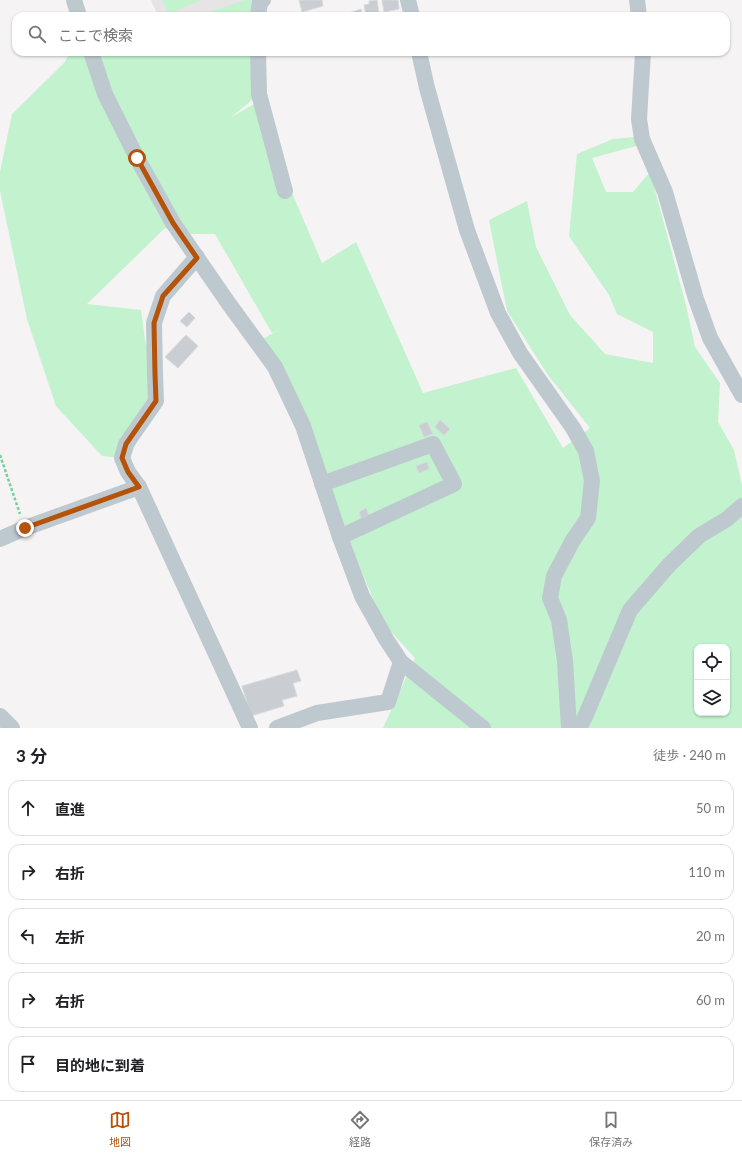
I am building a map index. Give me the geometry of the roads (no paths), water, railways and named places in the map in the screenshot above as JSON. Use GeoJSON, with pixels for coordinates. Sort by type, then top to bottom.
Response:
{"type":"FeatureCollection","features":[{"type":"Feature","properties":{"kind":"street"},"geometry":{"type":"LineString","coordinates":[[74,0],[78,12]]}},
{"type":"Feature","properties":{"kind":"street"},"geometry":{"type":"LineString","coordinates":[[259,12],[260,2],[263,0]]}},
{"type":"Feature","properties":{"kind":"street"},"geometry":{"type":"LineString","coordinates":[[408,0],[411,12]]}},
{"type":"Feature","properties":{"kind":"street"},"geometry":{"type":"LineString","coordinates":[[637,0],[638,12]]}},
{"type":"Feature","properties":{"kind":"street"},"geometry":{"type":"LineString","coordinates":[[92,56],[105,94],[137,158],[173,223],[275,367],[303,426],[340,537],[362,596],[386,639],[401,662],[483,728]]}},
{"type":"Feature","properties":{"kind":"street"},"geometry":{"type":"LineString","coordinates":[[258,56],[259,94],[285,191]]}},
{"type":"Feature","properties":{"kind":"street"},"geometry":{"type":"LineString","coordinates":[[420,56],[427,88],[466,230],[498,313],[520,353],[569,422],[586,451],[592,481],[588,518],[573,540],[554,576],[550,598],[559,620],[565,661],[569,728]]}},
{"type":"Feature","properties":{"kind":"street"},"geometry":{"type":"LineString","coordinates":[[643,56],[638,119],[642,138],[665,192],[696,299],[710,338],[742,395]]}},
{"type":"Feature","properties":{"kind":"street"},"geometry":{"type":"LineString","coordinates":[[197,258],[163,296],[154,323],[156,401],[126,444],[122,458],[128,472],[139,487],[250,728]]}},
{"type":"Feature","properties":{"kind":"street"},"geometry":{"type":"LineString","coordinates":[[322,484],[433,444],[454,484],[340,537]]}},
{"type":"Feature","properties":{"kind":"street"},"geometry":{"type":"LineString","coordinates":[[0,539],[25,528],[139,487]]}},
{"type":"Feature","properties":{"kind":"street"},"geometry":{"type":"LineString","coordinates":[[579,728],[630,610],[669,565],[699,536],[727,519],[742,506]]}},
{"type":"Feature","properties":{"kind":"street"},"geometry":{"type":"LineString","coordinates":[[277,728],[317,713],[388,702],[401,662]]}},
{"type":"Feature","properties":{"kind":"street"},"geometry":{"type":"LineString","coordinates":[[0,716],[12,728]]}}]}
